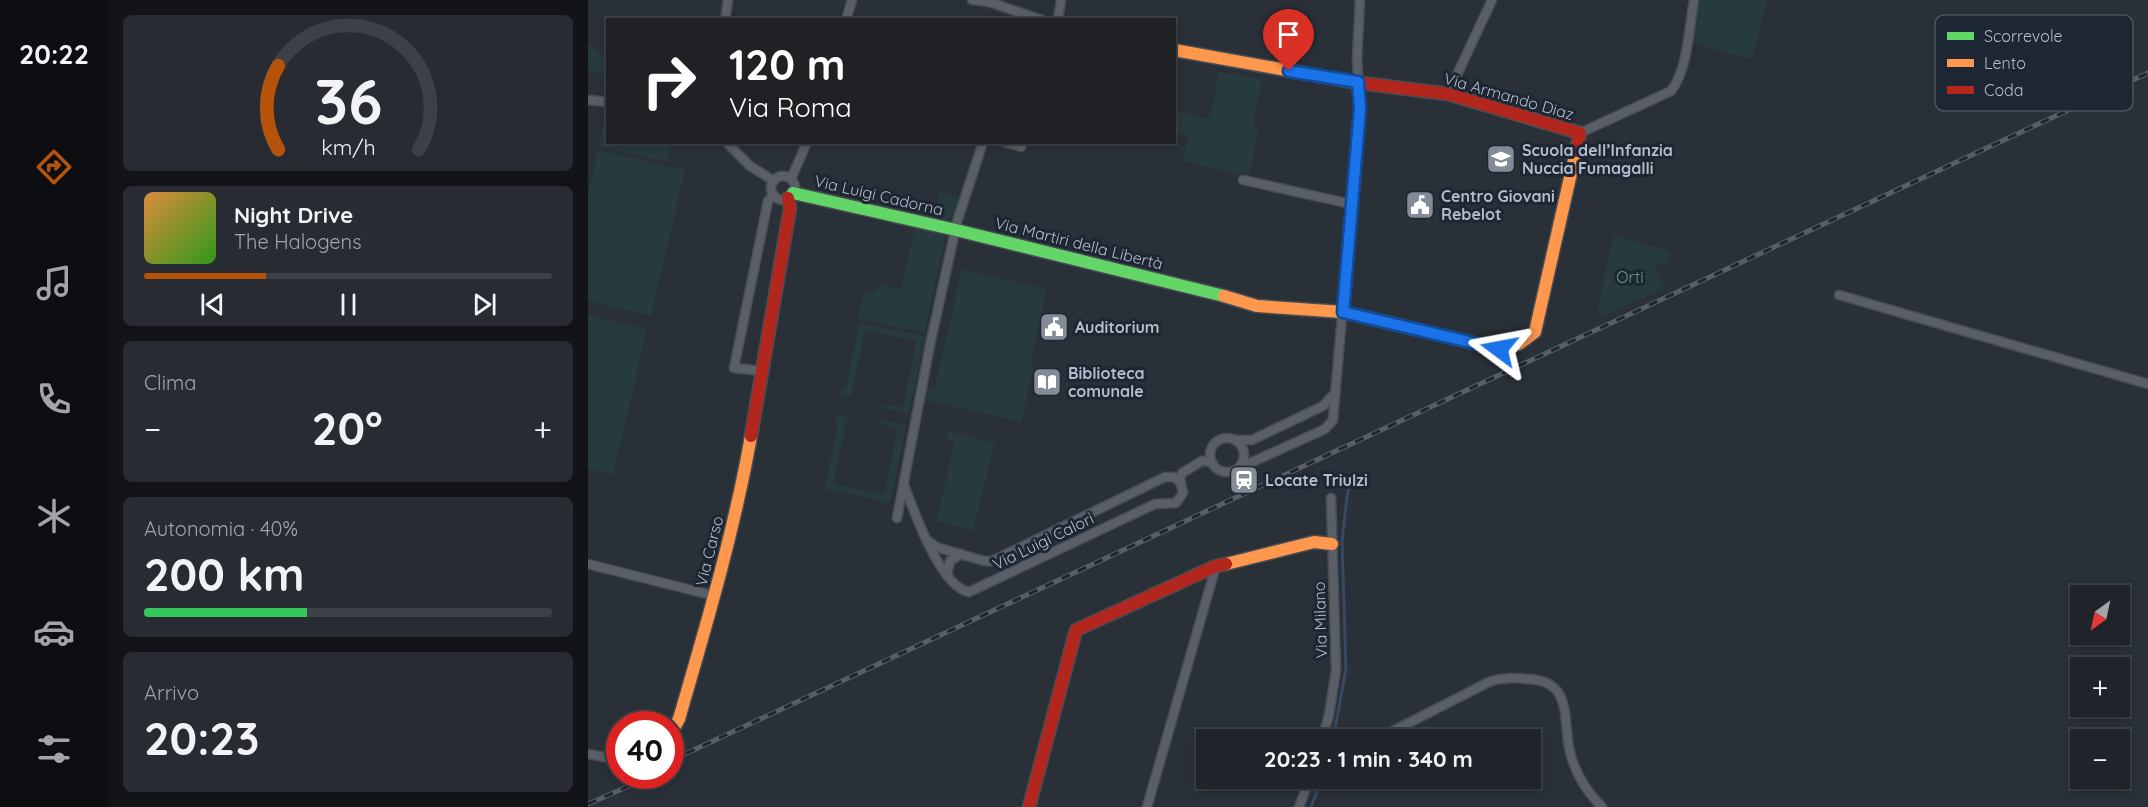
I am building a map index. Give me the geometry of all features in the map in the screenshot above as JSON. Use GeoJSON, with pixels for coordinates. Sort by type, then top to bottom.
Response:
{"type":"FeatureCollection","features":[{"type":"Feature","properties":{"kind":"street"},"geometry":{"type":"LineString","coordinates":[[725,18],[728,0]]}},
{"type":"Feature","properties":{"kind":"street"},"geometry":{"type":"LineString","coordinates":[[847,18],[852,0]]}},
{"type":"Feature","properties":{"kind":"street"},"geometry":{"type":"LineString","coordinates":[[972,0],[989,2],[1036,18]]}},
{"type":"Feature","properties":{"kind":"street"},"geometry":{"type":"LineString","coordinates":[[1058,18],[1061,0]]}},
{"type":"Feature","properties":{"kind":"street"},"geometry":{"type":"LineString","coordinates":[[1337,390],[1323,406],[1252,440],[1225,438],[1216,442],[1211,452],[1212,462],[1216,467],[1226,471],[1237,469],[1325,429],[1333,420],[1337,390],[1360,108],[1358,82],[1360,0]]}},
{"type":"Feature","properties":{"kind":"street"},"geometry":{"type":"LineString","coordinates":[[1448,94],[1492,0]]}},
{"type":"Feature","properties":{"kind":"street"},"geometry":{"type":"LineString","coordinates":[[1580,133],[1671,91],[1677,84],[1682,70],[1694,0]]}},
{"type":"Feature","properties":{"kind":"street","name":"Via Armando Diaz"},"geometry":{"type":"LineString","coordinates":[[1176,50],[1358,82],[1448,94],[1580,133]]}},
{"type":"Feature","properties":{"kind":"street"},"geometry":{"type":"LineString","coordinates":[[588,100],[606,102]]}},
{"type":"Feature","properties":{"kind":"street","name":"Via Martiri della Libertà"},"geometry":{"type":"LineString","coordinates":[[956,230],[1194,288],[1257,306],[1343,312],[1499,349],[1519,344],[1535,332],[1580,133]]}},
{"type":"Feature","properties":{"kind":"street"},"geometry":{"type":"LineString","coordinates":[[728,144],[750,166],[774,181]]}},
{"type":"Feature","properties":{"kind":"street"},"geometry":{"type":"LineString","coordinates":[[791,179],[780,176],[774,181],[771,188],[774,195],[780,199],[790,196],[794,186],[791,179],[806,144]]}},
{"type":"Feature","properties":{"kind":"street"},"geometry":{"type":"LineString","coordinates":[[897,518],[930,345],[957,222],[982,144]]}},
{"type":"Feature","properties":{"kind":"street"},"geometry":{"type":"LineString","coordinates":[[1243,180],[1351,204]]}},
{"type":"Feature","properties":{"kind":"street"},"geometry":{"type":"LineString","coordinates":[[763,371],[734,368],[768,201],[774,195]]}},
{"type":"Feature","properties":{"kind":"street","name":"Via Luigi Cadorna"},"geometry":{"type":"LineString","coordinates":[[790,196],[956,230]]}},
{"type":"Feature","properties":{"kind":"street","name":"Via Carso"},"geometry":{"type":"LineString","coordinates":[[681,711],[715,596],[744,476],[790,208],[790,196]]}},
{"type":"Feature","properties":{"kind":"street"},"geometry":{"type":"LineString","coordinates":[[1839,295],[2148,384]]}},
{"type":"Feature","properties":{"kind":"street"},"geometry":{"type":"LineString","coordinates":[[1236,440],[1244,452],[1243,461],[1237,469]]}},
{"type":"Feature","properties":{"kind":"street","name":"Via Luigi Calori"},"geometry":{"type":"LineString","coordinates":[[904,485],[925,538],[947,575],[963,591],[975,590],[1155,504],[1176,502],[1182,496],[1180,477],[1185,469],[1202,461],[1212,462]]}},
{"type":"Feature","properties":{"kind":"street","name":"Via Luigi Calori"},"geometry":{"type":"LineString","coordinates":[[925,538],[936,547],[984,561],[992,561],[1165,477],[1174,477],[1181,483]]}},
{"type":"Feature","properties":{"kind":"street","name":"Via Milano"},"geometry":{"type":"LineString","coordinates":[[1325,729],[1336,670],[1331,498]]}},
{"type":"Feature","properties":{"kind":"street"},"geometry":{"type":"LineString","coordinates":[[1029,807],[1076,630],[1216,566],[1314,542],[1332,544]]}},
{"type":"Feature","properties":{"kind":"street"},"geometry":{"type":"LineString","coordinates":[[947,575],[950,561],[961,554]]}},
{"type":"Feature","properties":{"kind":"street"},"geometry":{"type":"LineString","coordinates":[[588,564],[715,596]]}},
{"type":"Feature","properties":{"kind":"street"},"geometry":{"type":"LineString","coordinates":[[1147,807],[1216,566]]}},
{"type":"Feature","properties":{"kind":"street"},"geometry":{"type":"LineString","coordinates":[[1397,729],[1491,681],[1507,678],[1544,681],[1555,688],[1563,700],[1574,766],[1589,793],[1602,807]]}},
{"type":"Feature","properties":{"kind":"street"},"geometry":{"type":"LineString","coordinates":[[588,754],[606,758]]}},
{"type":"Feature","properties":{"kind":"street"},"geometry":{"type":"LineString","coordinates":[[1299,807],[1306,789]]}},
{"type":"Feature","properties":{"kind":"green space"},"geometry":{"type":"Polygon","coordinates":[[[1699,0],[1767,0],[1752,59],[1691,43],[1699,0]]]}},
{"type":"Feature","properties":{"kind":"green space"},"geometry":{"type":"Polygon","coordinates":[[[588,43],[606,56],[606,75],[588,70],[588,43]]]}},
{"type":"Feature","properties":{"kind":"green space"},"geometry":{"type":"Polygon","coordinates":[[[1219,72],[1262,79],[1253,127],[1259,129],[1249,176],[1183,161],[1189,135],[1176,131],[1176,110],[1210,119],[1219,72]]]}},
{"type":"Feature","properties":{"kind":"green space"},"geometry":{"type":"Polygon","coordinates":[[[606,112],[606,144],[672,144],[667,162],[598,146],[606,112]]]}},
{"type":"Feature","properties":{"kind":"green space"},"geometry":{"type":"Polygon","coordinates":[[[598,150],[685,170],[651,316],[588,301],[588,194],[598,150]]]}},
{"type":"Feature","properties":{"kind":"green space"},"geometry":{"type":"Polygon","coordinates":[[[940,192],[960,198],[954,217],[944,221],[932,218],[940,192]]]}},
{"type":"Feature","properties":{"kind":"green space"},"geometry":{"type":"Polygon","coordinates":[[[915,227],[940,232],[945,236],[925,333],[857,319],[864,292],[873,293],[880,284],[901,289],[915,227]]]}},
{"type":"Feature","properties":{"kind":"green space","name":"Orti"},"geometry":{"type":"Polygon","coordinates":[[[1614,235],[1670,251],[1667,261],[1655,268],[1665,288],[1604,316],[1597,310],[1614,235]]]}},
{"type":"Feature","properties":{"kind":"green space"},"geometry":{"type":"Polygon","coordinates":[[[962,269],[1047,289],[1030,363],[1034,365],[1021,422],[925,400],[927,390],[935,387],[962,269]]]}},
{"type":"Feature","properties":{"kind":"green space"},"geometry":{"type":"Polygon","coordinates":[[[588,315],[647,329],[613,475],[588,469],[588,315]]]}},
{"type":"Feature","properties":{"kind":"green space"},"geometry":{"type":"Polygon","coordinates":[[[859,323],[925,336],[909,413],[882,408],[883,404],[903,407],[916,341],[865,331],[851,397],[841,395],[843,387],[846,387],[859,323]]]}},
{"type":"Feature","properties":{"kind":"green space"},"geometry":{"type":"Polygon","coordinates":[[[837,416],[847,418],[833,484],[884,494],[898,428],[878,424],[879,420],[906,425],[890,503],[825,489],[838,425],[836,424],[837,416]]]}},
{"type":"Feature","properties":{"kind":"green space"},"geometry":{"type":"Polygon","coordinates":[[[948,431],[995,443],[973,531],[936,521],[955,442],[946,439],[948,431]]]}},
{"type":"Feature","properties":{"kind":"waterway"},"geometry":{"type":"LineString","coordinates":[[1335,729],[1346,669],[1342,541],[1352,473]]}},
{"type":"Feature","properties":{"kind":"waterway"},"geometry":{"type":"LineString","coordinates":[[1311,807],[1318,789]]}},
{"type":"Feature","properties":{"kind":"railway"},"geometry":{"type":"LineString","coordinates":[[2133,80],[2148,73]]}},
{"type":"Feature","properties":{"kind":"railway"},"geometry":{"type":"LineString","coordinates":[[684,754],[2066,111]]}},
{"type":"Feature","properties":{"kind":"railway"},"geometry":{"type":"LineString","coordinates":[[588,804],[622,789]]}},
{"type":"Feature","properties":{"kind":"traffic: fast"},"geometry":{"type":"LineString","coordinates":[[793,193],[956,230],[1224,296]]}},
{"type":"Feature","properties":{"kind":"traffic: slow"},"geometry":{"type":"LineString","coordinates":[[1176,50],[1353,82]]}},
{"type":"Feature","properties":{"kind":"traffic: slow"},"geometry":{"type":"LineString","coordinates":[[1224,296],[1257,306],[1343,312],[1499,349],[1519,344],[1535,332],[1576,151]]}},
{"type":"Feature","properties":{"kind":"traffic: slow"},"geometry":{"type":"LineString","coordinates":[[681,711],[719,579],[751,436]]}},
{"type":"Feature","properties":{"kind":"traffic: slow"},"geometry":{"type":"LineString","coordinates":[[1226,564],[1314,542],[1332,544]]}},
{"type":"Feature","properties":{"kind":"traffic: jam"},"geometry":{"type":"LineString","coordinates":[[1353,82],[1448,94],[1580,133],[1576,151]]}},
{"type":"Feature","properties":{"kind":"traffic: jam"},"geometry":{"type":"LineString","coordinates":[[751,436],[790,208],[788,198]]}},
{"type":"Feature","properties":{"kind":"traffic: jam"},"geometry":{"type":"LineString","coordinates":[[1029,807],[1076,630],[1216,566],[1226,564]]}},
{"type":"Feature","properties":{"kind":"place","name":"Scuola dell’Infanzia Nuccia Fumagalli"},"geometry":{"type":"Point","coordinates":[1501,159]}},
{"type":"Feature","properties":{"kind":"place","name":"Centro Giovani Rebelot"},"geometry":{"type":"Point","coordinates":[1420,205]}},
{"type":"Feature","properties":{"kind":"place","name":"Auditorium"},"geometry":{"type":"Point","coordinates":[1054,327]}},
{"type":"Feature","properties":{"kind":"place","name":"Biblioteca comunale"},"geometry":{"type":"Point","coordinates":[1047,382]}},
{"type":"Feature","properties":{"kind":"place","name":"Locate Triulzi"},"geometry":{"type":"Point","coordinates":[1244,480]}},
{"type":"Feature","properties":{"kind":"route"},"geometry":{"type":"LineString","coordinates":[[1289,71],[1358,82],[1360,108],[1343,312],[1499,349]]}}]}
